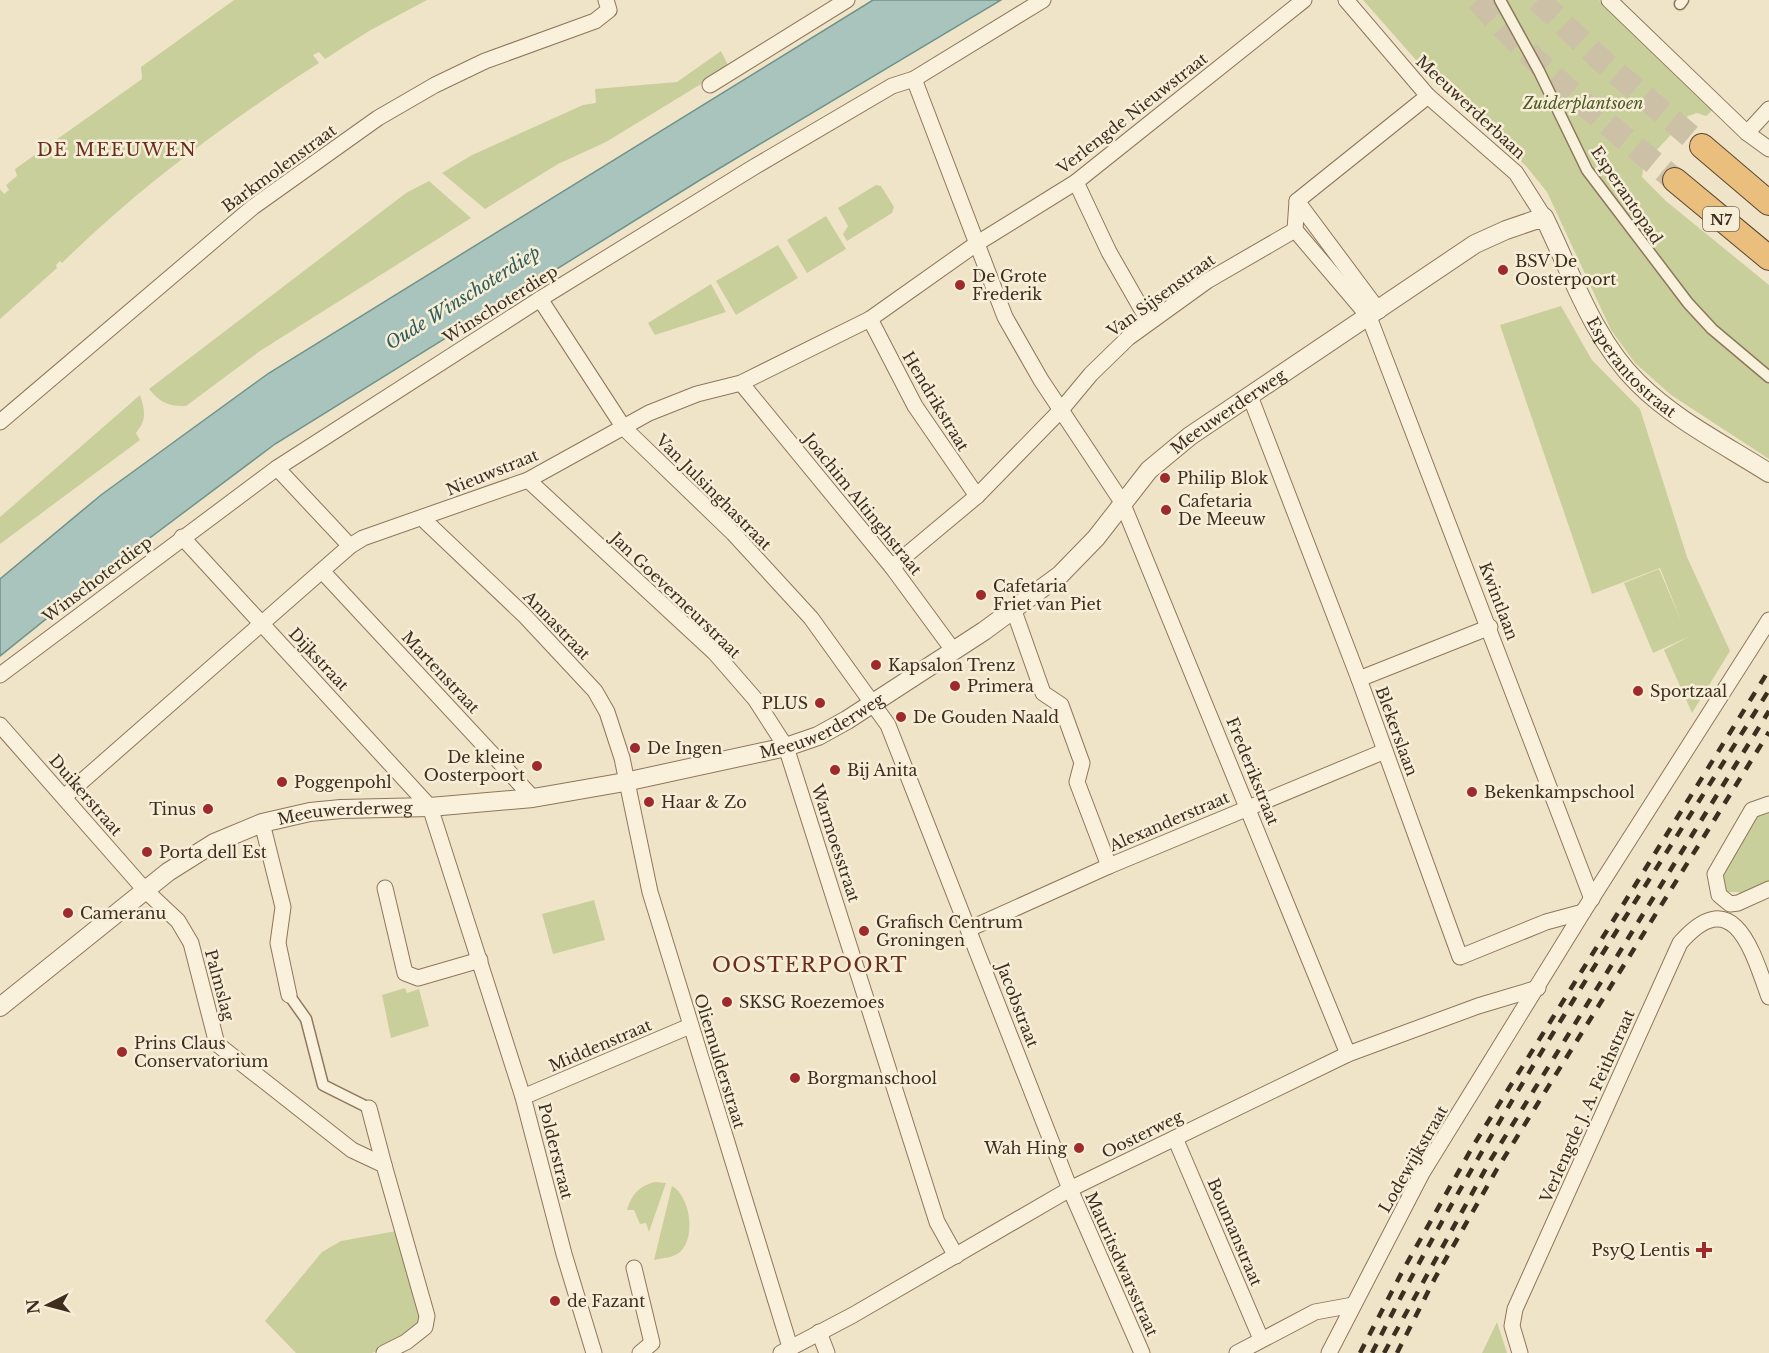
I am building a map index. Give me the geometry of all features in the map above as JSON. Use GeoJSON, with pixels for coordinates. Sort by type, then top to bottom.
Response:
{"type":"FeatureCollection","features":[{"type":"Feature","properties":{"kind":"highway","name":"N7"},"geometry":{"type":"LineString","coordinates":[[1702,147],[1769,203]]}},
{"type":"Feature","properties":{"kind":"highway","name":"N7"},"geometry":{"type":"LineString","coordinates":[[1675,180],[1769,258]]}},
{"type":"Feature","properties":{"kind":"street","name":"Barkmolenstraat"},"geometry":{"type":"LineString","coordinates":[[0,422],[253,207],[378,118],[435,85],[485,61],[595,21],[609,10],[606,0]]}},
{"type":"Feature","properties":{"kind":"street"},"geometry":{"type":"LineString","coordinates":[[710,85],[847,0]]}},
{"type":"Feature","properties":{"kind":"street","name":"Winschoterdiep"},"geometry":{"type":"LineString","coordinates":[[0,675],[277,468],[540,299],[764,162],[892,86],[914,80],[1043,0]]}},
{"type":"Feature","properties":{"kind":"street","name":"Verlengde Nieuwstraat"},"geometry":{"type":"LineString","coordinates":[[976,244],[1076,182],[1304,0]]}},
{"type":"Feature","properties":{"kind":"street","name":"Meeuwerderbaan"},"geometry":{"type":"LineString","coordinates":[[1346,0],[1428,96],[1516,173],[1544,217]]}},
{"type":"Feature","properties":{"kind":"street","name":"Esperantopad"},"geometry":{"type":"LineString","coordinates":[[1500,0],[1539,70],[1587,170],[1688,303],[1712,329],[1769,377]]}},
{"type":"Feature","properties":{"kind":"street"},"geometry":{"type":"LineString","coordinates":[[1609,0],[1747,133],[1769,149]]}},
{"type":"Feature","properties":{"kind":"street","name":"Frederikstraat"},"geometry":{"type":"LineString","coordinates":[[914,80],[991,285],[1022,349],[1122,502],[1348,1054]]}},
{"type":"Feature","properties":{"kind":"street"},"geometry":{"type":"LineString","coordinates":[[1374,314],[1295,230],[1297,201],[1428,96]]}},
{"type":"Feature","properties":{"kind":"street"},"geometry":{"type":"LineString","coordinates":[[1747,133],[1769,109]]}},
{"type":"Feature","properties":{"kind":"street"},"geometry":{"type":"LineString","coordinates":[[1076,182],[1109,252],[1149,322]]}},
{"type":"Feature","properties":{"kind":"street"},"geometry":{"type":"LineString","coordinates":[[1297,201],[1374,314]]}},
{"type":"Feature","properties":{"kind":"street","name":"Meeuwerderweg"},"geometry":{"type":"LineString","coordinates":[[0,1007],[145,890],[207,848],[262,823],[310,812],[430,807],[533,798],[625,782],[786,747],[818,736],[1014,611],[1081,555],[1149,470],[1169,453],[1475,244],[1544,217]]}},
{"type":"Feature","properties":{"kind":"street","name":"Esperantostraat"},"geometry":{"type":"LineString","coordinates":[[1544,217],[1589,310],[1613,353],[1637,382],[1664,406],[1769,473]]}},
{"type":"Feature","properties":{"kind":"street","name":"Van Sijsenstraat"},"geometry":{"type":"LineString","coordinates":[[892,567],[977,496],[1061,410],[1108,357],[1149,322],[1207,281],[1295,230]]}},
{"type":"Feature","properties":{"kind":"street","name":"Nieuwstraat"},"geometry":{"type":"LineString","coordinates":[[64,797],[350,546],[363,538],[528,480],[676,401],[741,383],[870,319],[976,244]]}},
{"type":"Feature","properties":{"kind":"street","name":"Van Julsinghastraat"},"geometry":{"type":"LineString","coordinates":[[540,299],[624,428],[733,533],[811,618],[873,703]]}},
{"type":"Feature","properties":{"kind":"street","name":"Kwintlaan"},"geometry":{"type":"LineString","coordinates":[[1374,314],[1490,627],[1588,906]]}},
{"type":"Feature","properties":{"kind":"street","name":"Hendrikstraat"},"geometry":{"type":"LineString","coordinates":[[870,319],[915,406],[977,496]]}},
{"type":"Feature","properties":{"kind":"street","name":"Joachim Altinghstraat"},"geometry":{"type":"LineString","coordinates":[[741,383],[892,567],[954,650]]}},
{"type":"Feature","properties":{"kind":"street","name":"Blekerslaan"},"geometry":{"type":"LineString","coordinates":[[1250,396],[1359,679],[1460,957],[1588,906]]}},
{"type":"Feature","properties":{"kind":"street"},"geometry":{"type":"LineString","coordinates":[[277,468],[350,546]]}},
{"type":"Feature","properties":{"kind":"street","name":"Jan Goeverneurstraat"},"geometry":{"type":"LineString","coordinates":[[528,480],[715,653],[755,699],[786,747]]}},
{"type":"Feature","properties":{"kind":"street","name":"Annastraat"},"geometry":{"type":"LineString","coordinates":[[422,518],[524,615],[595,691],[616,735],[625,782]]}},
{"type":"Feature","properties":{"kind":"street","name":"Dijkstraat"},"geometry":{"type":"LineString","coordinates":[[182,537],[430,807]]}},
{"type":"Feature","properties":{"kind":"street","name":"Martenstraat"},"geometry":{"type":"LineString","coordinates":[[322,571],[533,798]]}},
{"type":"Feature","properties":{"kind":"street"},"geometry":{"type":"LineString","coordinates":[[1014,611],[1043,693],[1061,705],[1082,763],[1077,782],[1109,866]]}},
{"type":"Feature","properties":{"kind":"street","name":"Lodewijkstraat"},"geometry":{"type":"LineString","coordinates":[[1329,1353],[1422,1173],[1769,620]]}},
{"type":"Feature","properties":{"kind":"street"},"geometry":{"type":"LineString","coordinates":[[1359,679],[1490,627]]}},
{"type":"Feature","properties":{"kind":"street","name":"Jacobstraat"},"geometry":{"type":"LineString","coordinates":[[873,703],[888,725],[1070,1189]]}},
{"type":"Feature","properties":{"kind":"street","name":"Duikerstraat"},"geometry":{"type":"LineString","coordinates":[[0,725],[145,890]]}},
{"type":"Feature","properties":{"kind":"street","name":"Warmoesstraat"},"geometry":{"type":"LineString","coordinates":[[786,747],[937,1222],[956,1256]]}},
{"type":"Feature","properties":{"kind":"street","name":"Alexanderstraat"},"geometry":{"type":"LineString","coordinates":[[969,929],[1109,866],[1385,752]]}},
{"type":"Feature","properties":{"kind":"street","name":"Oliemulderstraat"},"geometry":{"type":"LineString","coordinates":[[625,782],[650,892],[785,1350]]}},
{"type":"Feature","properties":{"kind":"street"},"geometry":{"type":"LineString","coordinates":[[1769,804],[1752,810],[1715,874],[1719,895],[1730,904],[1738,903],[1769,889]]}},
{"type":"Feature","properties":{"kind":"street","name":"Polderstraat"},"geometry":{"type":"LineString","coordinates":[[430,807],[523,1097],[564,1254],[594,1353]]}},
{"type":"Feature","properties":{"kind":"street"},"geometry":{"type":"LineString","coordinates":[[262,823],[283,907],[278,943],[290,995],[306,1019],[323,1085],[369,1108],[427,1316],[425,1328],[384,1353]]}},
{"type":"Feature","properties":{"kind":"street"},"geometry":{"type":"LineString","coordinates":[[385,888],[405,973],[418,978],[480,960]]}},
{"type":"Feature","properties":{"kind":"street","name":"Palmslag"},"geometry":{"type":"LineString","coordinates":[[145,890],[178,921],[191,943],[217,1044],[352,1150],[384,1165]]}},
{"type":"Feature","properties":{"kind":"street","name":"Verlengde J. A. Feithstraat"},"geometry":{"type":"LineString","coordinates":[[1520,1353],[1514,1335],[1515,1309],[1680,943],[1700,924],[1710,920],[1727,920],[1744,933],[1769,997]]}},
{"type":"Feature","properties":{"kind":"street","name":"Oosterweg"},"geometry":{"type":"LineString","coordinates":[[785,1350],[956,1256],[1070,1189],[1348,1054],[1468,1010],[1538,988]]}},
{"type":"Feature","properties":{"kind":"street","name":"Middenstraat"},"geometry":{"type":"LineString","coordinates":[[523,1097],[690,1026]]}},
{"type":"Feature","properties":{"kind":"street","name":"Boumanstraat"},"geometry":{"type":"LineString","coordinates":[[1175,1138],[1261,1340]]}},
{"type":"Feature","properties":{"kind":"street","name":"Mauritsdwarsstraat"},"geometry":{"type":"LineString","coordinates":[[1070,1189],[1142,1353]]}},
{"type":"Feature","properties":{"kind":"street"},"geometry":{"type":"LineString","coordinates":[[634,1268],[652,1342],[640,1353]]}},
{"type":"Feature","properties":{"kind":"street"},"geometry":{"type":"LineString","coordinates":[[1237,1353],[1315,1312],[1353,1305]]}},
{"type":"Feature","properties":{"kind":"street"},"geometry":{"type":"LineString","coordinates":[[819,1332],[827,1353]]}},
{"type":"Feature","properties":{"kind":"green space"},"geometry":{"type":"Polygon","coordinates":[[[234,0],[427,0],[369,31],[325,59],[319,52],[313,55],[319,63],[218,132],[153,182],[62,263],[60,261],[56,265],[57,268],[0,319],[0,189],[4,194],[9,190],[6,185],[17,176],[15,169],[142,79],[141,67],[234,0]]]}},
{"type":"Feature","properties":{"kind":"green space","name":"Zuiderplantsoen"},"geometry":{"type":"Polygon","coordinates":[[[1363,0],[1599,0],[1715,108],[1706,116],[1697,113],[1688,116],[1644,164],[1642,177],[1666,201],[1769,285],[1769,459],[1671,395],[1635,363],[1611,330],[1547,192],[1526,166],[1430,76],[1363,0]]]}},
{"type":"Feature","properties":{"kind":"green space"},"geometry":{"type":"Polygon","coordinates":[[[721,51],[729,67],[606,142],[558,164],[485,209],[442,173],[472,155],[583,105],[596,103],[595,89],[677,82],[721,51]]]}},
{"type":"Feature","properties":{"kind":"green space"},"geometry":{"type":"Polygon","coordinates":[[[429,181],[471,218],[260,351],[186,406],[165,403],[149,389],[406,193],[429,181]]]}},
{"type":"Feature","properties":{"kind":"green space"},"geometry":{"type":"Polygon","coordinates":[[[876,185],[881,186],[894,207],[892,213],[847,241],[843,234],[848,226],[838,208],[876,185]]]}},
{"type":"Feature","properties":{"kind":"green space"},"geometry":{"type":"Polygon","coordinates":[[[826,216],[846,249],[807,273],[787,240],[826,216]]]}},
{"type":"Feature","properties":{"kind":"green space"},"geometry":{"type":"Polygon","coordinates":[[[778,245],[798,278],[736,315],[716,281],[778,245]]]}},
{"type":"Feature","properties":{"kind":"green space"},"geometry":{"type":"Polygon","coordinates":[[[711,284],[726,312],[655,335],[648,323],[711,284]]]}},
{"type":"Feature","properties":{"kind":"green space"},"geometry":{"type":"Polygon","coordinates":[[[1561,306],[1592,360],[1640,409],[1687,557],[1730,651],[1692,713],[1664,650],[1688,637],[1653,653],[1624,583],[1659,569],[1682,623],[1660,568],[1592,594],[1500,325],[1561,306]]]}},
{"type":"Feature","properties":{"kind":"green space"},"geometry":{"type":"Polygon","coordinates":[[[140,395],[144,415],[142,424],[136,433],[140,440],[0,544],[0,517],[140,395]]]}},
{"type":"Feature","properties":{"kind":"green space"},"geometry":{"type":"Polygon","coordinates":[[[1769,813],[1769,882],[1740,895],[1739,892],[1727,892],[1721,875],[1756,816],[1769,813]]]}},
{"type":"Feature","properties":{"kind":"green space"},"geometry":{"type":"Polygon","coordinates":[[[594,900],[605,940],[553,954],[542,914],[594,900]]]}},
{"type":"Feature","properties":{"kind":"green space"},"geometry":{"type":"Polygon","coordinates":[[[405,988],[407,993],[419,989],[429,1026],[391,1038],[382,995],[405,988]]]}},
{"type":"Feature","properties":{"kind":"green space"},"geometry":{"type":"Polygon","coordinates":[[[655,1182],[666,1183],[649,1232],[646,1223],[640,1224],[634,1210],[627,1210],[631,1199],[637,1192],[655,1182]]]}},
{"type":"Feature","properties":{"kind":"green space"},"geometry":{"type":"Polygon","coordinates":[[[672,1186],[683,1198],[687,1207],[688,1236],[681,1251],[675,1255],[654,1260],[672,1186]]]}},
{"type":"Feature","properties":{"kind":"green space"},"geometry":{"type":"Polygon","coordinates":[[[402,1230],[431,1329],[372,1353],[296,1353],[265,1321],[322,1252],[341,1241],[402,1230]]]}},
{"type":"Feature","properties":{"kind":"green space"},"geometry":{"type":"Polygon","coordinates":[[[1497,1322],[1507,1353],[1482,1353],[1497,1322]]]}},
{"type":"Feature","properties":{"kind":"water","name":"Oude Winschoterdiep"},"geometry":{"type":"Polygon","coordinates":[[[873,0],[1001,0],[700,180],[275,444],[107,570],[0,656],[0,579],[101,495],[269,373],[873,0]]]}},
{"type":"Feature","properties":{"kind":"tunnel"},"geometry":{"type":"LineString","coordinates":[[1478,0],[1500,25],[1548,71],[1675,180]]}},
{"type":"Feature","properties":{"kind":"tunnel"},"geometry":{"type":"LineString","coordinates":[[1538,0],[1601,60],[1702,146]]}},
{"type":"Feature","properties":{"kind":"railway"},"geometry":{"type":"LineString","coordinates":[[1360,1353],[1402,1272],[1473,1146],[1769,670]]}},
{"type":"Feature","properties":{"kind":"railway"},"geometry":{"type":"LineString","coordinates":[[1372,1353],[1417,1267],[1513,1100],[1769,690]]}},
{"type":"Feature","properties":{"kind":"railway"},"geometry":{"type":"LineString","coordinates":[[1384,1353],[1490,1161],[1769,711]]}},
{"type":"Feature","properties":{"kind":"railway"},"geometry":{"type":"LineString","coordinates":[[1397,1353],[1435,1278],[1497,1169],[1769,732]]}},
{"type":"Feature","properties":{"kind":"place","name":"BSV De Oosterpoort"},"geometry":{"type":"Point","coordinates":[1503,270]}},
{"type":"Feature","properties":{"kind":"place","name":"De Grote Frederik"},"geometry":{"type":"Point","coordinates":[960,285]}},
{"type":"Feature","properties":{"kind":"place","name":"Philip Blok"},"geometry":{"type":"Point","coordinates":[1165,478]}},
{"type":"Feature","properties":{"kind":"place","name":"Cafetaria De Meeuw"},"geometry":{"type":"Point","coordinates":[1166,510]}},
{"type":"Feature","properties":{"kind":"place","name":"Cafetaria Friet van Piet"},"geometry":{"type":"Point","coordinates":[981,595]}},
{"type":"Feature","properties":{"kind":"place","name":"Kapsalon Trenz"},"geometry":{"type":"Point","coordinates":[876,665]}},
{"type":"Feature","properties":{"kind":"place","name":"Primera"},"geometry":{"type":"Point","coordinates":[955,686]}},
{"type":"Feature","properties":{"kind":"place","name":"Sportzaal"},"geometry":{"type":"Point","coordinates":[1638,691]}},
{"type":"Feature","properties":{"kind":"place","name":"PLUS"},"geometry":{"type":"Point","coordinates":[820,703]}},
{"type":"Feature","properties":{"kind":"place","name":"De Gouden Naald"},"geometry":{"type":"Point","coordinates":[901,717]}},
{"type":"Feature","properties":{"kind":"place","name":"De Ingen"},"geometry":{"type":"Point","coordinates":[635,748]}},
{"type":"Feature","properties":{"kind":"place","name":"De kleine Oosterpoort"},"geometry":{"type":"Point","coordinates":[537,766]}},
{"type":"Feature","properties":{"kind":"place","name":"Bij Anita"},"geometry":{"type":"Point","coordinates":[835,770]}},
{"type":"Feature","properties":{"kind":"place","name":"Poggenpohl"},"geometry":{"type":"Point","coordinates":[282,782]}},
{"type":"Feature","properties":{"kind":"place","name":"Bekenkampschool"},"geometry":{"type":"Point","coordinates":[1472,792]}},
{"type":"Feature","properties":{"kind":"place","name":"Haar & Zo"},"geometry":{"type":"Point","coordinates":[649,802]}},
{"type":"Feature","properties":{"kind":"place","name":"Tinus"},"geometry":{"type":"Point","coordinates":[208,809]}},
{"type":"Feature","properties":{"kind":"place","name":"Porta dell Est"},"geometry":{"type":"Point","coordinates":[147,852]}},
{"type":"Feature","properties":{"kind":"place","name":"Cameranu"},"geometry":{"type":"Point","coordinates":[68,913]}},
{"type":"Feature","properties":{"kind":"place","name":"Grafisch Centrum Groningen"},"geometry":{"type":"Point","coordinates":[864,931]}},
{"type":"Feature","properties":{"kind":"place","name":"SKSG Roezemoes"},"geometry":{"type":"Point","coordinates":[727,1002]}},
{"type":"Feature","properties":{"kind":"place","name":"Prins Claus Conservatorium"},"geometry":{"type":"Point","coordinates":[122,1052]}},
{"type":"Feature","properties":{"kind":"place","name":"Borgmanschool"},"geometry":{"type":"Point","coordinates":[795,1078]}},
{"type":"Feature","properties":{"kind":"place","name":"Wah Hing"},"geometry":{"type":"Point","coordinates":[1079,1148]}},
{"type":"Feature","properties":{"kind":"place","name":"PsyQ Lentis"},"geometry":{"type":"Point","coordinates":[1704,1250]}},
{"type":"Feature","properties":{"kind":"place","name":"de Fazant"},"geometry":{"type":"Point","coordinates":[555,1301]}},
{"type":"Feature","properties":{"kind":"district","name":"DE MEEUWEN"},"geometry":{"type":"Point","coordinates":[117,150]}},
{"type":"Feature","properties":{"kind":"district","name":"OOSTERPOORT"},"geometry":{"type":"Point","coordinates":[810,965]}}]}
